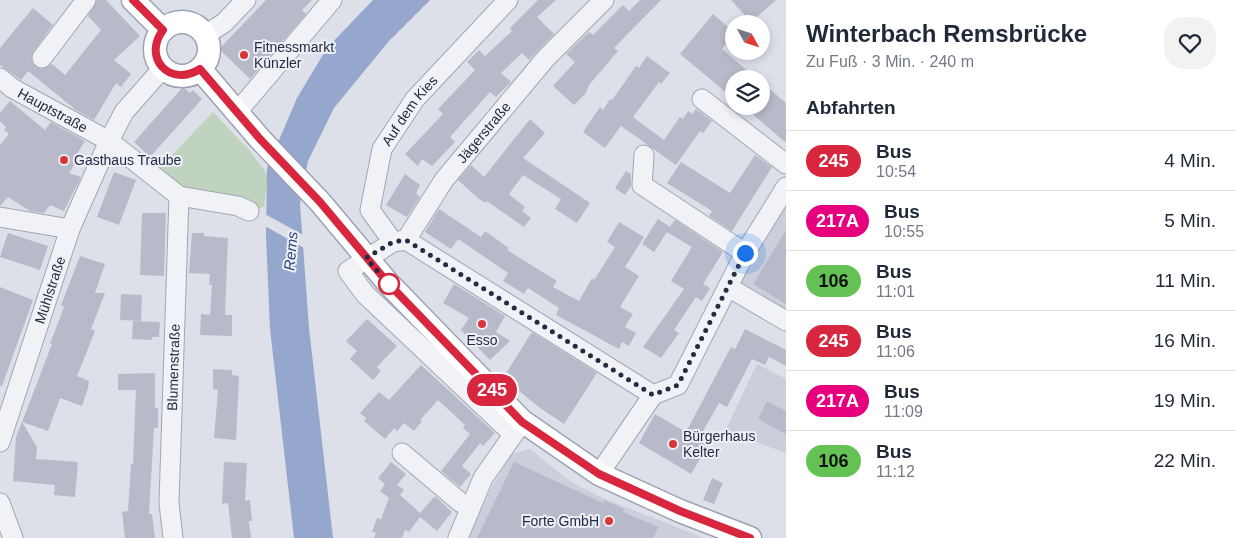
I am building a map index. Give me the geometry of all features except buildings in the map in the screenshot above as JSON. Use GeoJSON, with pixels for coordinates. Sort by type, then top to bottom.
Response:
{"type":"FeatureCollection","features":[{"type":"Feature","properties":{"kind":"main road"},"geometry":{"type":"LineString","coordinates":[[133,0],[163,30]]}},
{"type":"Feature","properties":{"kind":"main road"},"geometry":{"type":"LineString","coordinates":[[177,22],[194,24],[206,35],[209,53],[200,69],[185,76],[170,73],[158,61],[155,44],[163,30],[177,22]]}},
{"type":"Feature","properties":{"kind":"main road"},"geometry":{"type":"LineString","coordinates":[[200,69],[260,139],[320,202],[366,258],[518,428],[599,474],[680,511],[750,538]]}},
{"type":"Feature","properties":{"kind":"street"},"geometry":{"type":"LineString","coordinates":[[42,58],[86,0]]}},
{"type":"Feature","properties":{"kind":"street"},"geometry":{"type":"LineString","coordinates":[[206,35],[224,23],[246,0]]}},
{"type":"Feature","properties":{"kind":"street"},"geometry":{"type":"LineString","coordinates":[[237,112],[332,0]]}},
{"type":"Feature","properties":{"kind":"street","name":"Auf dem Kies"},"geometry":{"type":"LineString","coordinates":[[399,241],[370,210],[382,149],[415,99],[508,0]]}},
{"type":"Feature","properties":{"kind":"street","name":"Jägerstraße"},"geometry":{"type":"LineString","coordinates":[[366,258],[399,241],[444,180],[546,58],[604,0]]}},
{"type":"Feature","properties":{"kind":"street","name":"Mühlstraße"},"geometry":{"type":"LineString","coordinates":[[0,442],[70,229],[124,112],[163,68]]}},
{"type":"Feature","properties":{"kind":"street","name":"Hauptstraße"},"geometry":{"type":"LineString","coordinates":[[0,78],[12,88],[109,141],[179,196]]}},
{"type":"Feature","properties":{"kind":"street"},"geometry":{"type":"LineString","coordinates":[[702,99],[786,164]]}},
{"type":"Feature","properties":{"kind":"street"},"geometry":{"type":"LineString","coordinates":[[644,155],[642,185],[745,253]]}},
{"type":"Feature","properties":{"kind":"street"},"geometry":{"type":"LineString","coordinates":[[599,474],[653,395],[678,385],[745,253],[786,187]]}},
{"type":"Feature","properties":{"kind":"street"},"geometry":{"type":"LineString","coordinates":[[179,196],[238,206],[249,211]]}},
{"type":"Feature","properties":{"kind":"street","name":"Blumenstraße"},"geometry":{"type":"LineString","coordinates":[[173,538],[169,503],[179,196]]}},
{"type":"Feature","properties":{"kind":"street"},"geometry":{"type":"LineString","coordinates":[[0,217],[70,229]]}},
{"type":"Feature","properties":{"kind":"street"},"geometry":{"type":"LineString","coordinates":[[399,241],[653,395]]}},
{"type":"Feature","properties":{"kind":"street"},"geometry":{"type":"LineString","coordinates":[[728,287],[786,321]]}},
{"type":"Feature","properties":{"kind":"street"},"geometry":{"type":"LineString","coordinates":[[458,538],[483,478],[518,428]]}},
{"type":"Feature","properties":{"kind":"street"},"geometry":{"type":"LineString","coordinates":[[402,453],[460,502],[470,508]]}},
{"type":"Feature","properties":{"kind":"street"},"geometry":{"type":"LineString","coordinates":[[0,503],[13,538]]}},
{"type":"Feature","properties":{"kind":"shaded area"},"geometry":{"type":"Polygon","coordinates":[[[786,196],[786,314],[736,285],[786,196]]]}},
{"type":"Feature","properties":{"kind":"shaded area"},"geometry":{"type":"Polygon","coordinates":[[[757,364],[786,379],[786,453],[725,431],[757,364]]]}},
{"type":"Feature","properties":{"kind":"shaded area"},"geometry":{"type":"Polygon","coordinates":[[[530,449],[571,482],[605,499],[704,538],[469,538],[491,488],[512,454],[530,449]]]}},
{"type":"Feature","properties":{"kind":"green space"},"geometry":{"type":"Polygon","coordinates":[[[213,112],[249,150],[268,175],[264,207],[259,208],[236,197],[177,189],[158,170],[213,112]]]}},
{"type":"Feature","properties":{"kind":"water","name":"Rems"},"geometry":{"type":"Polygon","coordinates":[[[373,0],[430,0],[389,41],[334,108],[308,161],[300,204],[309,328],[333,538],[294,538],[270,329],[266,236],[267,168],[297,98],[327,48],[373,0]]]}},
{"type":"Feature","properties":{"kind":"pier"},"geometry":{"type":"Polygon","coordinates":[[[263,213],[305,236],[306,249],[263,225],[263,213]]]}},
{"type":"Feature","properties":{"kind":"bus line","name":"245"},"geometry":{"type":"LineString","coordinates":[[133,0],[147,17],[163,30],[155,44],[158,61],[163,68],[177,76],[193,74],[200,69],[260,139],[320,202],[388,283],[522,422],[566,454],[599,474],[680,511],[750,538]]}},
{"type":"Feature","properties":{"kind":"place","name":"Fitnessmarkt Künzler"},"geometry":{"type":"Point","coordinates":[244,55]}},
{"type":"Feature","properties":{"kind":"place","name":"Gasthaus Traube"},"geometry":{"type":"Point","coordinates":[64,160]}},
{"type":"Feature","properties":{"kind":"place","name":"Esso"},"geometry":{"type":"Point","coordinates":[482,324]}},
{"type":"Feature","properties":{"kind":"place","name":"Bürgerhaus Kelter"},"geometry":{"type":"Point","coordinates":[673,444]}},
{"type":"Feature","properties":{"kind":"place","name":"Forte GmbH"},"geometry":{"type":"Point","coordinates":[609,521]}},
{"type":"Feature","properties":{"kind":"route"},"geometry":{"type":"LineString","coordinates":[[389,284],[366,258],[393,242],[406,240],[653,395],[678,385],[745,253]]}}]}
